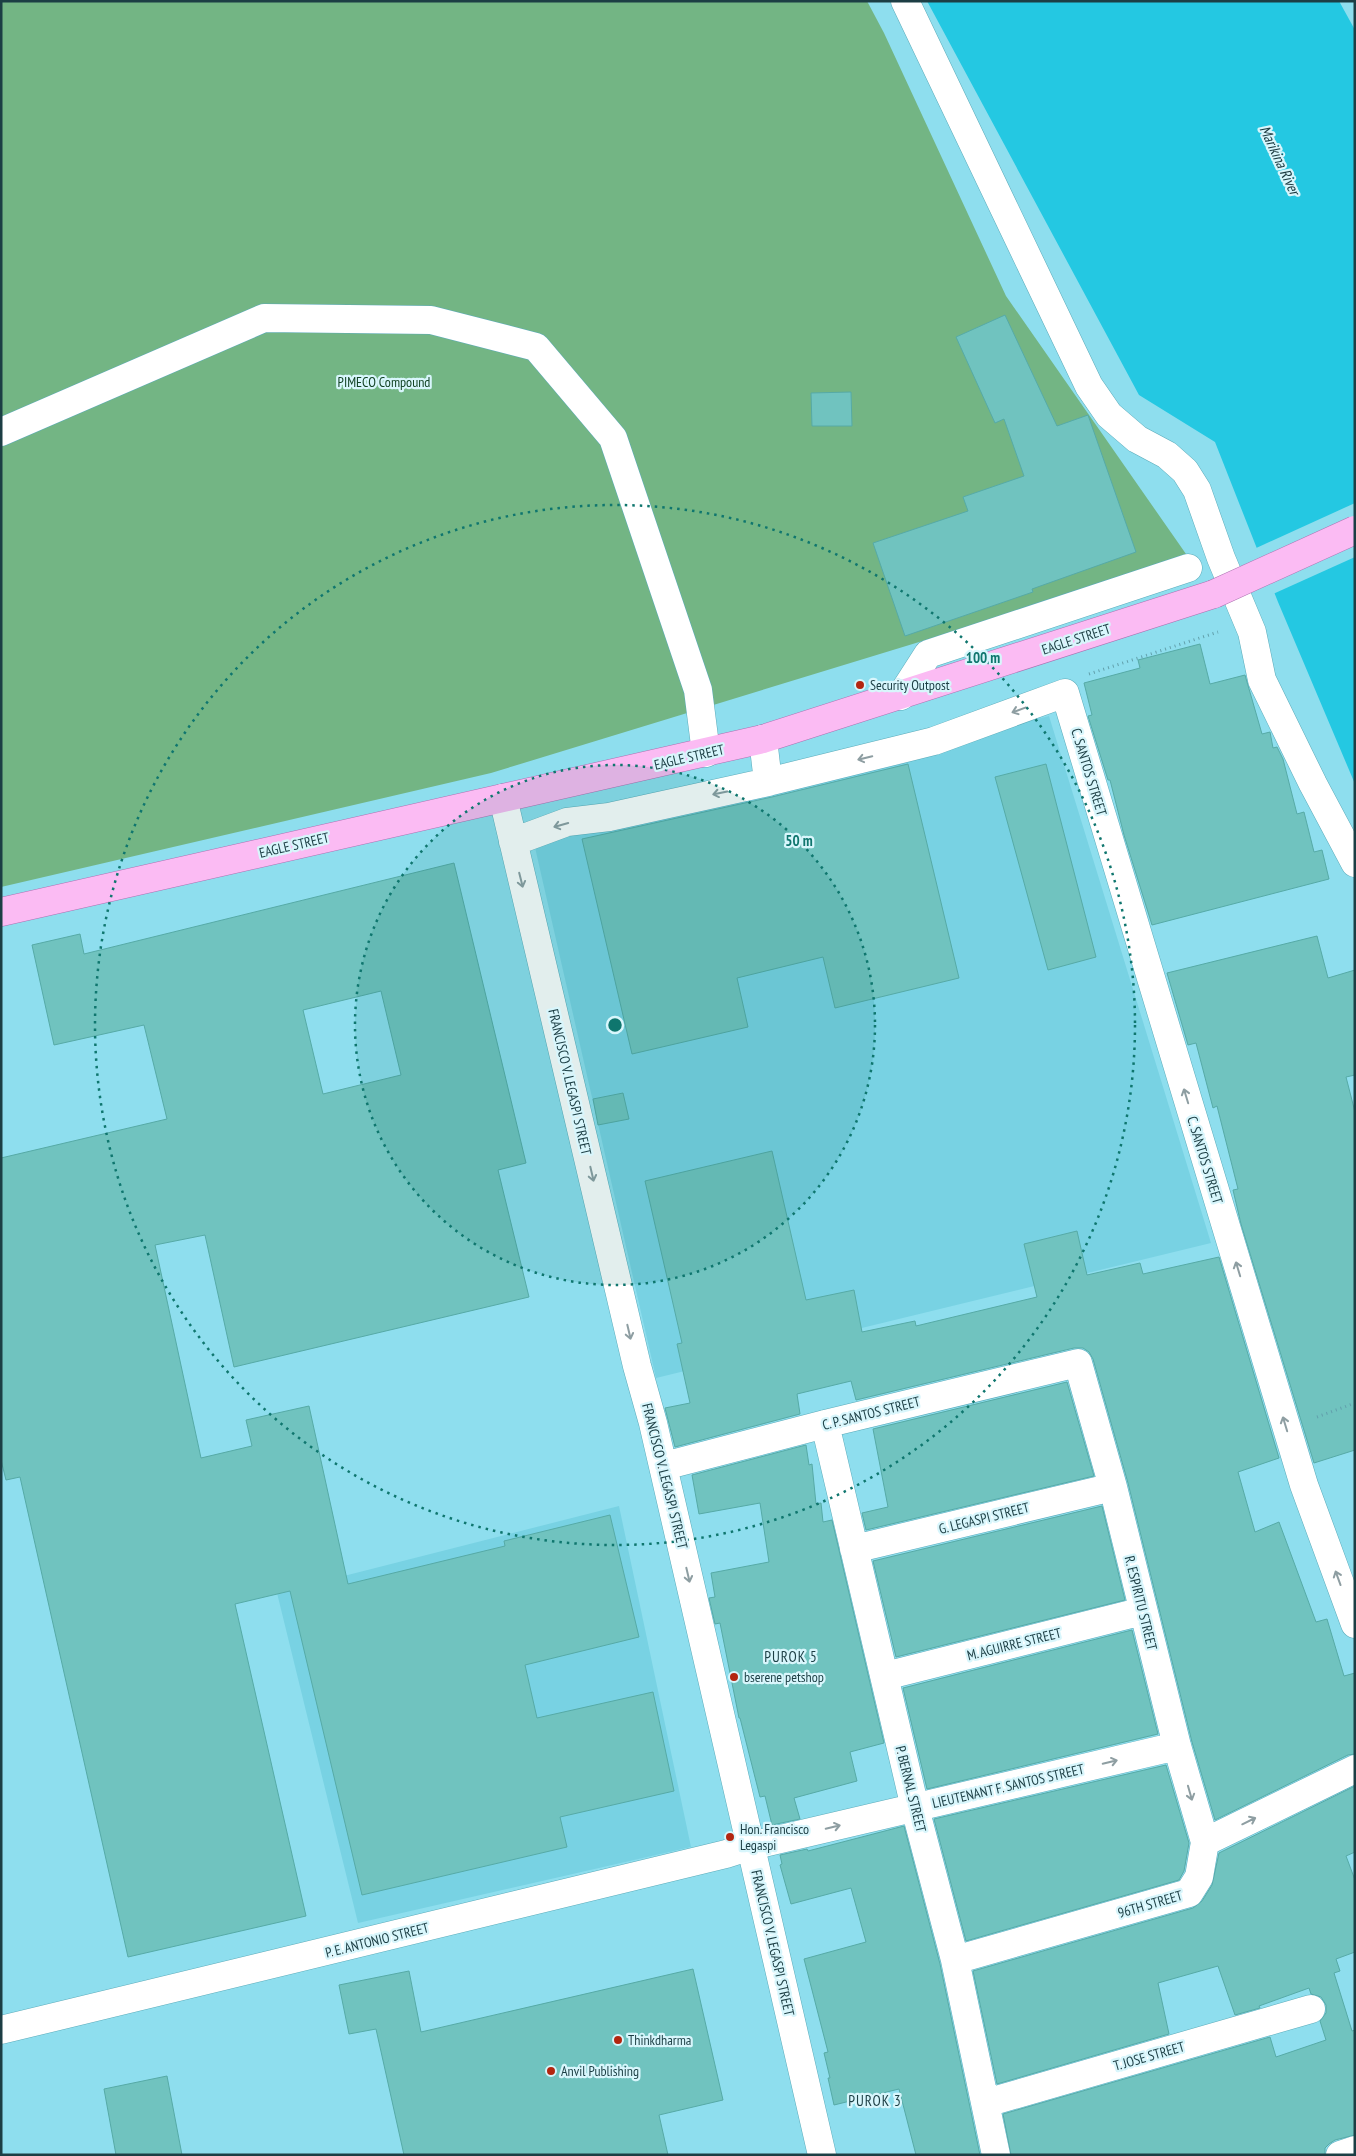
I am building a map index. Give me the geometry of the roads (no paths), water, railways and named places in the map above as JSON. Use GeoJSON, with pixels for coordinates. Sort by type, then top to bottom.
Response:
{"type":"FeatureCollection","features":[{"type":"Feature","properties":{"kind":"main road","name":"EAGLE STREET"},"geometry":{"type":"LineString","coordinates":[[1,912],[706,754],[764,739],[1214,594],[1355,530]]}},
{"type":"Feature","properties":{"kind":"street"},"geometry":{"type":"LineString","coordinates":[[905,1],[1089,386],[1109,415],[1137,439],[1167,454],[1185,471],[1197,490],[1221,558],[1248,622],[1262,680],[1313,784],[1355,863]]}},
{"type":"Feature","properties":{"kind":"street"},"geometry":{"type":"LineString","coordinates":[[1,432],[264,318],[431,320],[536,347],[613,438],[698,690],[706,754]]}},
{"type":"Feature","properties":{"kind":"street"},"geometry":{"type":"LineString","coordinates":[[901,696],[928,654],[1188,568]]}},
{"type":"Feature","properties":{"kind":"street","name":"C. SANTOS STREET"},"geometry":{"type":"LineString","coordinates":[[768,782],[934,740],[1065,693],[1286,1428],[1304,1485],[1355,1624]]}},
{"type":"Feature","properties":{"kind":"street"},"geometry":{"type":"LineString","coordinates":[[512,842],[567,822],[608,817],[768,782],[764,739]]}},
{"type":"Feature","properties":{"kind":"street","name":"FRANCISCO V. LEGASPI STREET"},"geometry":{"type":"LineString","coordinates":[[503,798],[637,1366],[664,1466],[822,2155]]}},
{"type":"Feature","properties":{"kind":"street","name":"C. P. SANTOS STREET"},"geometry":{"type":"LineString","coordinates":[[664,1466],[825,1424],[1078,1363]]}},
{"type":"Feature","properties":{"kind":"street","name":"R. ESPIRITU STREET"},"geometry":{"type":"LineString","coordinates":[[1078,1363],[1113,1487],[1177,1746],[1205,1842]]}},
{"type":"Feature","properties":{"kind":"street","name":"P. BERNAL STREET"},"geometry":{"type":"LineString","coordinates":[[825,1424],[915,1808],[955,1960],[996,2155]]}},
{"type":"Feature","properties":{"kind":"street","name":"G. LEGASPI STREET"},"geometry":{"type":"LineString","coordinates":[[854,1549],[1113,1487]]}},
{"type":"Feature","properties":{"kind":"street","name":"M. AGUIRRE STREET"},"geometry":{"type":"LineString","coordinates":[[884,1676],[1143,1611]]}},
{"type":"Feature","properties":{"kind":"street","name":"LIEUTENANT F. SANTOS STREET"},"geometry":{"type":"LineString","coordinates":[[751,1846],[1177,1746]]}},
{"type":"Feature","properties":{"kind":"street"},"geometry":{"type":"LineString","coordinates":[[1205,1842],[1355,1769]]}},
{"type":"Feature","properties":{"kind":"street","name":"96TH STREET"},"geometry":{"type":"LineString","coordinates":[[955,1960],[1189,1893],[1200,1877],[1205,1842]]}},
{"type":"Feature","properties":{"kind":"street","name":"P. E. ANTONIO STREET"},"geometry":{"type":"LineString","coordinates":[[1,2030],[338,1950],[726,1854],[751,1846]]}},
{"type":"Feature","properties":{"kind":"street","name":"T. JOSE STREET"},"geometry":{"type":"LineString","coordinates":[[986,2103],[1312,2009]]}},
{"type":"Feature","properties":{"kind":"street"},"geometry":{"type":"LineString","coordinates":[[1340,2155],[1355,2150]]}},
{"type":"Feature","properties":{"kind":"water","name":"Marikina River"},"geometry":{"type":"Polygon","coordinates":[[[927,1],[1339,1],[1355,30],[1355,784],[1278,602],[1215,442],[1139,395],[927,1]]]}},
{"type":"Feature","properties":{"kind":"place","name":"Security Outpost"},"geometry":{"type":"Point","coordinates":[860,685]}},
{"type":"Feature","properties":{"kind":"place","name":"bserene petshop"},"geometry":{"type":"Point","coordinates":[734,1677]}},
{"type":"Feature","properties":{"kind":"place","name":"Hon. Francisco Legaspi"},"geometry":{"type":"Point","coordinates":[730,1837]}},
{"type":"Feature","properties":{"kind":"place","name":"Thinkdharma"},"geometry":{"type":"Point","coordinates":[618,2040]}},
{"type":"Feature","properties":{"kind":"place","name":"Anvil Publishing"},"geometry":{"type":"Point","coordinates":[551,2071]}},
{"type":"Feature","properties":{"kind":"district","name":"PUROK 5"},"geometry":{"type":"Point","coordinates":[791,1656]}},
{"type":"Feature","properties":{"kind":"district","name":"PUROK 3"},"geometry":{"type":"Point","coordinates":[875,2100]}},
{"type":"Feature","properties":{"kind":"park label","name":"PIMECO Compound"},"geometry":{"type":"Point","coordinates":[384,382]}}]}
